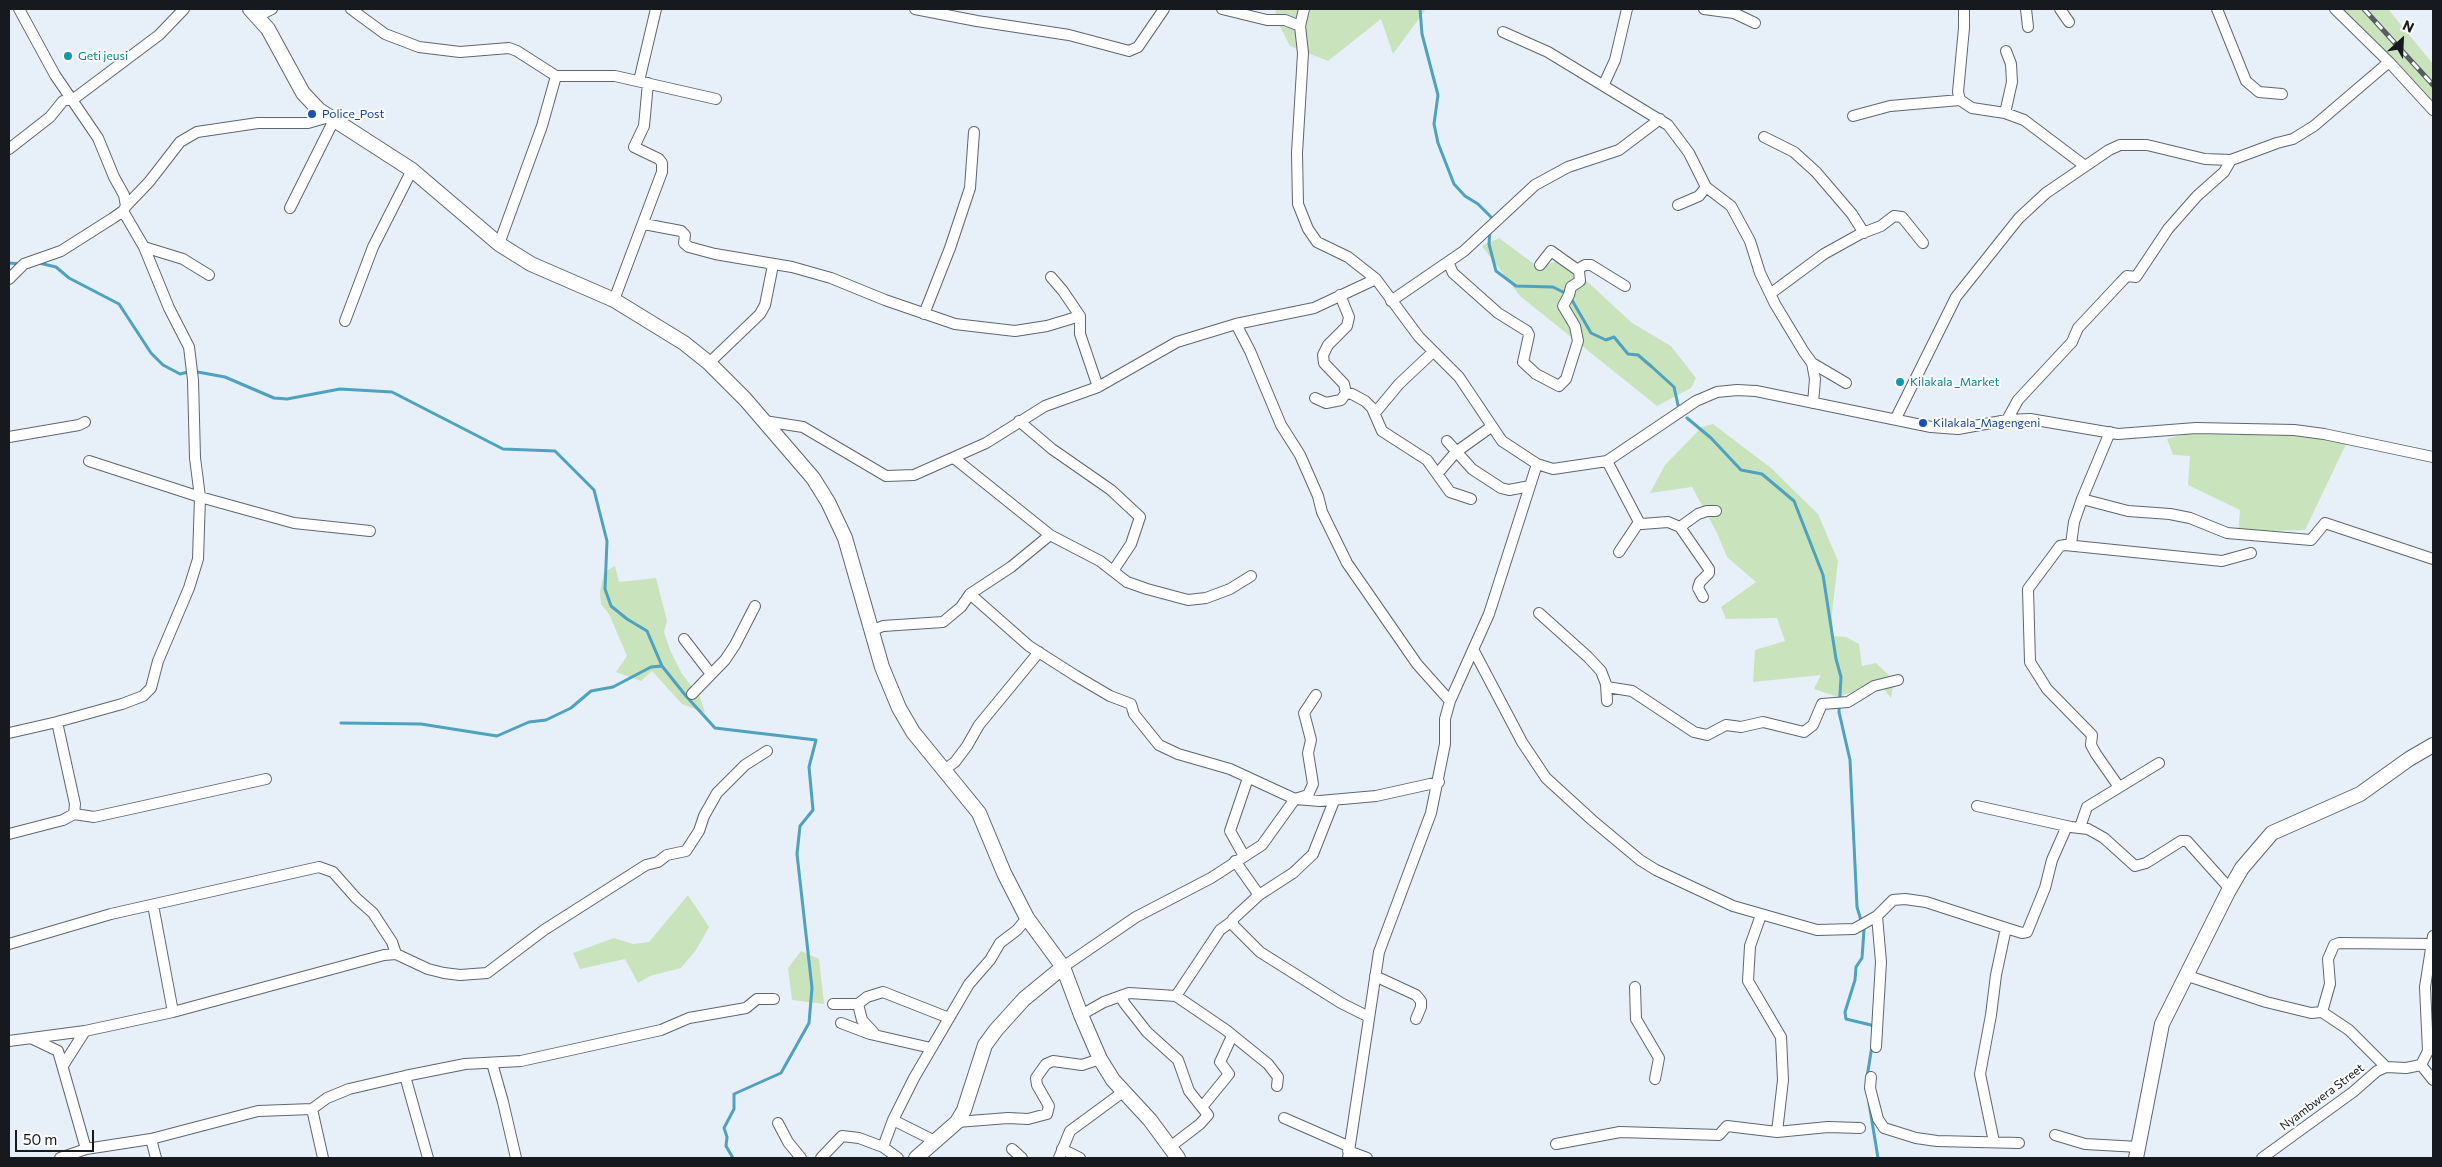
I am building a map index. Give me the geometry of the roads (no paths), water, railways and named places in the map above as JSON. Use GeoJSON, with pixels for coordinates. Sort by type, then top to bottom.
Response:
{"type":"FeatureCollection","features":[{"type":"Feature","properties":{"kind":"street"},"geometry":{"type":"LineString","coordinates":[[9,733],[122,704],[143,696],[151,688],[161,654],[189,588],[198,559],[200,497],[195,458],[193,380],[189,347],[169,308],[144,247],[124,209],[124,196],[98,138],[70,99],[19,9]]}},
{"type":"Feature","properties":{"kind":"street"},"geometry":{"type":"LineString","coordinates":[[9,149],[50,116],[63,101],[75,98],[159,35],[184,9]]}},
{"type":"Feature","properties":{"kind":"street"},"geometry":{"type":"LineString","coordinates":[[254,12],[272,9]]}},
{"type":"Feature","properties":{"kind":"street"},"geometry":{"type":"LineString","coordinates":[[351,9],[369,14],[385,34],[419,47],[460,52],[509,48],[517,51],[556,76],[615,76],[716,99]]}},
{"type":"Feature","properties":{"kind":"street"},"geometry":{"type":"LineString","coordinates":[[614,300],[662,172],[662,164],[659,159],[634,147],[644,126],[644,82],[656,9]]}},
{"type":"Feature","properties":{"kind":"street"},"geometry":{"type":"LineString","coordinates":[[915,9],[977,22],[1069,36],[1129,51],[1138,46],[1164,9]]}},
{"type":"Feature","properties":{"kind":"street"},"geometry":{"type":"LineString","coordinates":[[1222,9],[1267,20],[1285,20],[1300,26]]}},
{"type":"Feature","properties":{"kind":"street"},"geometry":{"type":"LineString","coordinates":[[1304,9],[1300,26],[1303,54],[1296,181],[1298,204],[1311,237],[1317,242],[1348,257],[1376,279],[1391,301],[1434,352],[1459,377],[1502,441],[1537,464],[1553,468],[1607,461],[1696,401],[1717,392],[1737,390],[1896,418],[1931,427],[1958,429],[2007,420],[2030,419],[2110,432],[2132,433],[2196,428],[2294,430],[2324,434],[2433,457]]}},
{"type":"Feature","properties":{"kind":"street"},"geometry":{"type":"LineString","coordinates":[[1604,84],[1615,60],[1627,9]]}},
{"type":"Feature","properties":{"kind":"street"},"geometry":{"type":"LineString","coordinates":[[1704,9],[1734,13],[1755,23]]}},
{"type":"Feature","properties":{"kind":"street"},"geometry":{"type":"LineString","coordinates":[[1960,100],[1958,92],[1964,9]]}},
{"type":"Feature","properties":{"kind":"street"},"geometry":{"type":"LineString","coordinates":[[2026,9],[2028,27]]}},
{"type":"Feature","properties":{"kind":"street"},"geometry":{"type":"LineString","coordinates":[[2060,9],[2069,22]]}},
{"type":"Feature","properties":{"kind":"street"},"geometry":{"type":"LineString","coordinates":[[2217,9],[2246,81],[2259,92],[2282,94]]}},
{"type":"Feature","properties":{"kind":"street"},"geometry":{"type":"LineString","coordinates":[[2335,9],[2389,62],[2433,110]]}},
{"type":"Feature","properties":{"kind":"street"},"geometry":{"type":"LineString","coordinates":[[254,12],[268,29],[303,93],[331,118],[412,170],[499,244],[531,264],[614,300],[684,343],[709,363],[764,421],[813,478],[828,502],[845,538],[882,667],[899,708],[913,732],[979,813],[1004,873],[1027,918],[1063,967],[1080,1015],[1100,1059],[1123,1092],[1150,1120],[1174,1153],[1208,1115],[1189,1091],[1178,1060],[1147,1032],[1124,1004],[1120,996]]}},
{"type":"Feature","properties":{"kind":"street"},"geometry":{"type":"LineString","coordinates":[[1503,32],[1548,52],[1604,84],[1660,119],[1682,142],[1706,188],[1730,206],[1735,214],[1750,241],[1770,294],[1782,317],[1812,362],[1815,379],[1814,404]]}},
{"type":"Feature","properties":{"kind":"street"},"geometry":{"type":"LineString","coordinates":[[2005,113],[2012,82],[2011,64],[2006,51]]}},
{"type":"Feature","properties":{"kind":"street"},"geometry":{"type":"LineString","coordinates":[[1896,418],[1953,303],[1969,279],[2019,218],[2046,193],[2109,150],[2120,145],[2134,144],[2205,158],[2231,160],[2301,135],[2389,62]]}},
{"type":"Feature","properties":{"kind":"street"},"geometry":{"type":"LineString","coordinates":[[499,244],[542,126],[556,76]]}},
{"type":"Feature","properties":{"kind":"street"},"geometry":{"type":"LineString","coordinates":[[1853,116],[1890,106],[1960,100],[1972,108],[2005,113],[2024,120],[2085,166]]}},
{"type":"Feature","properties":{"kind":"street"},"geometry":{"type":"LineString","coordinates":[[290,208],[331,118]]}},
{"type":"Feature","properties":{"kind":"street"},"geometry":{"type":"LineString","coordinates":[[9,279],[24,264],[61,251],[124,209],[145,187],[180,142],[197,132],[258,123],[308,123],[331,118]]}},
{"type":"Feature","properties":{"kind":"street"},"geometry":{"type":"LineString","coordinates":[[1391,301],[1464,251],[1543,179],[1568,167],[1619,150],[1660,119]]}},
{"type":"Feature","properties":{"kind":"street"},"geometry":{"type":"LineString","coordinates":[[924,314],[950,248],[970,188],[974,132]]}},
{"type":"Feature","properties":{"kind":"street"},"geometry":{"type":"LineString","coordinates":[[1764,137],[1794,152],[1803,160],[1847,208],[1864,233]]}},
{"type":"Feature","properties":{"kind":"street"},"geometry":{"type":"LineString","coordinates":[[2007,420],[2018,400],[2072,342],[2078,328],[2127,276],[2136,277],[2168,229],[2197,196],[2224,172],[2231,160]]}},
{"type":"Feature","properties":{"kind":"street"},"geometry":{"type":"LineString","coordinates":[[345,321],[373,247],[412,170]]}},
{"type":"Feature","properties":{"kind":"street"},"geometry":{"type":"LineString","coordinates":[[1678,205],[1699,196],[1706,188]]}},
{"type":"Feature","properties":{"kind":"street"},"geometry":{"type":"LineString","coordinates":[[1770,294],[1824,254],[1881,226],[1894,216],[1899,216],[1923,243]]}},
{"type":"Feature","properties":{"kind":"street"},"geometry":{"type":"LineString","coordinates":[[644,224],[681,231],[685,234],[684,243],[689,247],[773,265],[792,267],[831,278],[955,324],[1015,331],[1047,326],[1080,316]]}},
{"type":"Feature","properties":{"kind":"street"},"geometry":{"type":"LineString","coordinates":[[144,247],[183,259],[210,275]]}},
{"type":"Feature","properties":{"kind":"street"},"geometry":{"type":"LineString","coordinates":[[1448,262],[1453,273],[1498,313],[1527,331],[1529,335],[1522,362],[1536,374],[1560,386],[1566,379],[1578,341],[1575,326],[1563,306],[1571,287],[1580,281],[1578,269],[1550,252],[1540,265]]}},
{"type":"Feature","properties":{"kind":"street"},"geometry":{"type":"LineString","coordinates":[[709,363],[760,314],[765,305],[773,265]]}},
{"type":"Feature","properties":{"kind":"street"},"geometry":{"type":"LineString","coordinates":[[1578,269],[1585,265],[1592,265],[1625,286]]}},
{"type":"Feature","properties":{"kind":"street"},"geometry":{"type":"LineString","coordinates":[[1051,277],[1064,291],[1080,316],[1080,334],[1098,387]]}},
{"type":"Feature","properties":{"kind":"street"},"geometry":{"type":"LineString","coordinates":[[764,421],[803,427],[886,476],[914,475],[986,443],[1045,406],[1098,387],[1177,342],[1236,324],[1314,308],[1376,279]]}},
{"type":"Feature","properties":{"kind":"street"},"geometry":{"type":"LineString","coordinates":[[1314,398],[1326,403],[1341,400],[1346,393],[1344,384],[1324,362],[1323,355],[1328,345],[1347,326],[1349,317],[1340,295]]}},
{"type":"Feature","properties":{"kind":"street"},"geometry":{"type":"LineString","coordinates":[[1236,324],[1250,351],[1281,425],[1300,454],[1318,496],[1322,512],[1347,563],[1417,664],[1450,701]]}},
{"type":"Feature","properties":{"kind":"street"},"geometry":{"type":"LineString","coordinates":[[1375,413],[1399,384],[1434,352]]}},
{"type":"Feature","properties":{"kind":"street"},"geometry":{"type":"LineString","coordinates":[[1812,362],[1846,383]]}},
{"type":"Feature","properties":{"kind":"street"},"geometry":{"type":"LineString","coordinates":[[1346,393],[1359,396],[1375,413],[1382,431],[1418,452],[1438,473],[1450,492],[1471,499]]}},
{"type":"Feature","properties":{"kind":"street"},"geometry":{"type":"LineString","coordinates":[[1019,421],[1052,449],[1111,490],[1140,517],[1131,544],[1113,571]]}},
{"type":"Feature","properties":{"kind":"street"},"geometry":{"type":"LineString","coordinates":[[9,437],[79,425],[85,422]]}},
{"type":"Feature","properties":{"kind":"street"},"geometry":{"type":"LineString","coordinates":[[1438,473],[1456,452],[1491,427]]}},
{"type":"Feature","properties":{"kind":"street"},"geometry":{"type":"LineString","coordinates":[[2071,544],[2074,522],[2082,499],[2110,432]]}},
{"type":"Feature","properties":{"kind":"street"},"geometry":{"type":"LineString","coordinates":[[1447,441],[1472,469],[1501,488],[1509,490],[1530,486]]}},
{"type":"Feature","properties":{"kind":"street"},"geometry":{"type":"LineString","coordinates":[[954,458],[1050,535],[1100,562],[1127,582],[1147,590],[1188,600],[1206,598],[1230,589],[1252,576]]}},
{"type":"Feature","properties":{"kind":"street"},"geometry":{"type":"LineString","coordinates":[[89,461],[200,497],[294,523],[370,531]]}},
{"type":"Feature","properties":{"kind":"street"},"geometry":{"type":"LineString","coordinates":[[1607,461],[1639,522],[1642,524],[1668,522],[1680,527],[1709,569],[1709,573],[1700,582],[1698,588],[1703,597]]}},
{"type":"Feature","properties":{"kind":"street"},"geometry":{"type":"LineString","coordinates":[[1348,1152],[1379,952],[1431,813],[1439,782],[1445,744],[1445,719],[1450,701],[1489,614],[1537,464]]}},
{"type":"Feature","properties":{"kind":"street"},"geometry":{"type":"LineString","coordinates":[[2082,499],[2128,511],[2170,514],[2190,518],[2226,533],[2307,540],[2313,539],[2321,525],[2325,523],[2433,560]]}},
{"type":"Feature","properties":{"kind":"street"},"geometry":{"type":"LineString","coordinates":[[1680,527],[1698,514],[1716,511]]}},
{"type":"Feature","properties":{"kind":"street"},"geometry":{"type":"LineString","coordinates":[[1619,552],[1639,522]]}},
{"type":"Feature","properties":{"kind":"street"},"geometry":{"type":"LineString","coordinates":[[871,631],[890,626],[943,622],[961,607],[970,594],[1011,567],[1050,535]]}},
{"type":"Feature","properties":{"kind":"street"},"geometry":{"type":"LineString","coordinates":[[2119,787],[2091,745],[2092,735],[2047,688],[2030,662],[2028,589],[2060,546],[2071,544],[2135,553],[2222,560],[2251,553]]}},
{"type":"Feature","properties":{"kind":"street"},"geometry":{"type":"LineString","coordinates":[[970,594],[1039,652],[1104,692],[1129,703],[1134,714],[1159,745],[1185,757],[1230,770],[1295,799],[1334,801],[1376,796],[1439,782]]}},
{"type":"Feature","properties":{"kind":"street"},"geometry":{"type":"LineString","coordinates":[[692,694],[735,645],[755,606]]}},
{"type":"Feature","properties":{"kind":"street"},"geometry":{"type":"LineString","coordinates":[[1539,613],[1601,671],[1607,687],[1607,701]]}},
{"type":"Feature","properties":{"kind":"street"},"geometry":{"type":"LineString","coordinates":[[684,639],[711,674]]}},
{"type":"Feature","properties":{"kind":"street"},"geometry":{"type":"LineString","coordinates":[[1474,651],[1522,742],[1556,788],[1640,860],[1656,870],[1726,904],[1761,915],[1817,930],[1848,930],[1863,925],[1877,916],[1887,904],[1894,900],[1905,898],[1926,902],[2022,934],[2027,932],[2045,888],[2052,860],[2067,826]]}},
{"type":"Feature","properties":{"kind":"street"},"geometry":{"type":"LineString","coordinates":[[944,770],[955,762],[968,746],[979,725],[1039,652]]}},
{"type":"Feature","properties":{"kind":"street"},"geometry":{"type":"LineString","coordinates":[[1607,687],[1632,691],[1694,732],[1707,734],[1726,725],[1738,727],[1763,722],[1804,732],[1813,725],[1822,704],[1848,702],[1874,686],[1898,680]]}},
{"type":"Feature","properties":{"kind":"street"},"geometry":{"type":"LineString","coordinates":[[916,1158],[957,1122],[964,1110],[986,1045],[1012,1010],[1041,983],[1136,917],[1178,896],[1262,844],[1295,799],[1308,794],[1313,784],[1308,753],[1311,740],[1304,713],[1316,695]]}},
{"type":"Feature","properties":{"kind":"street"},"geometry":{"type":"LineString","coordinates":[[57,722],[75,804],[74,814]]}},
{"type":"Feature","properties":{"kind":"street"},"geometry":{"type":"LineString","coordinates":[[2055,1135],[2085,1144],[2138,1153],[2162,1024],[2230,888],[2254,852],[2272,833],[2360,794],[2409,759],[2433,745]]}},
{"type":"Feature","properties":{"kind":"street"},"geometry":{"type":"LineString","coordinates":[[9,1041],[85,1031],[173,1012],[359,962],[396,954],[428,969],[460,975],[487,973],[544,930],[646,865],[658,862],[667,855],[686,851],[699,831],[704,816],[717,793],[745,765],[767,751]]}},
{"type":"Feature","properties":{"kind":"street"},"geometry":{"type":"LineString","coordinates":[[2080,827],[2087,808],[2159,762]]}},
{"type":"Feature","properties":{"kind":"street"},"geometry":{"type":"LineString","coordinates":[[1248,778],[1230,831],[1239,859],[1259,895]]}},
{"type":"Feature","properties":{"kind":"street"},"geometry":{"type":"LineString","coordinates":[[9,834],[63,820],[74,814],[94,817],[266,779]]}},
{"type":"Feature","properties":{"kind":"street"},"geometry":{"type":"LineString","coordinates":[[1176,996],[1220,930],[1232,922],[1246,905],[1293,873],[1312,854],[1334,801]]}},
{"type":"Feature","properties":{"kind":"street"},"geometry":{"type":"LineString","coordinates":[[1977,806],[2096,832],[2135,866],[2146,863],[2181,842],[2189,842],[2230,888]]}},
{"type":"Feature","properties":{"kind":"street"},"geometry":{"type":"LineString","coordinates":[[9,944],[111,914],[319,867],[333,872],[356,898],[373,912],[392,942],[396,954]]}},
{"type":"Feature","properties":{"kind":"street"},"geometry":{"type":"LineString","coordinates":[[153,905],[173,1012]]}},
{"type":"Feature","properties":{"kind":"street"},"geometry":{"type":"LineString","coordinates":[[1761,915],[1750,946],[1748,981],[1781,1037],[1783,1080],[1777,1132]]}},
{"type":"Feature","properties":{"kind":"street"},"geometry":{"type":"LineString","coordinates":[[1876,1046],[1881,962],[1877,916]]}},
{"type":"Feature","properties":{"kind":"street"},"geometry":{"type":"LineString","coordinates":[[883,1148],[893,1120],[931,1048],[974,976],[990,960],[1000,943],[1017,930],[1027,918]]}},
{"type":"Feature","properties":{"kind":"street"},"geometry":{"type":"LineString","coordinates":[[1232,922],[1260,952],[1341,1003],[1369,1017]]}},
{"type":"Feature","properties":{"kind":"street"},"geometry":{"type":"LineString","coordinates":[[1994,1142],[1980,1074],[1996,975],[2006,928]]}},
{"type":"Feature","properties":{"kind":"street"},"geometry":{"type":"LineString","coordinates":[[2322,1012],[2330,984],[2328,959],[2336,944],[2432,940],[2425,987],[2428,1050],[2421,1065]]}},
{"type":"Feature","properties":{"kind":"street"},"geometry":{"type":"LineString","coordinates":[[2185,975],[2273,1004],[2311,1013],[2322,1012],[2349,1030],[2386,1067],[2406,1068],[2421,1065]]}},
{"type":"Feature","properties":{"kind":"street"},"geometry":{"type":"LineString","coordinates":[[1375,976],[1416,995],[1421,1001],[1421,1007],[1416,1019]]}},
{"type":"Feature","properties":{"kind":"street"},"geometry":{"type":"LineString","coordinates":[[1635,987],[1636,1019],[1655,1047],[1660,1060],[1655,1079]]}},
{"type":"Feature","properties":{"kind":"street"},"geometry":{"type":"LineString","coordinates":[[833,1004],[858,1004],[867,997],[883,992],[949,1018]]}},
{"type":"Feature","properties":{"kind":"street"},"geometry":{"type":"LineString","coordinates":[[1080,1015],[1120,996],[1139,992],[1176,996],[1188,1002],[1274,1069],[1278,1077],[1277,1086]]}},
{"type":"Feature","properties":{"kind":"street"},"geometry":{"type":"LineString","coordinates":[[60,1158],[86,1148],[151,1139],[258,1111],[312,1109],[327,1098],[349,1089],[465,1064],[521,1061],[661,1030],[689,1018],[746,1008],[757,999],[774,999]]}},
{"type":"Feature","properties":{"kind":"street"},"geometry":{"type":"LineString","coordinates":[[858,1004],[866,1026],[879,1036]]}},
{"type":"Feature","properties":{"kind":"street"},"geometry":{"type":"LineString","coordinates":[[841,1023],[879,1036],[931,1048]]}},
{"type":"Feature","properties":{"kind":"street"},"geometry":{"type":"LineString","coordinates":[[64,1064],[85,1031]]}},
{"type":"Feature","properties":{"kind":"street"},"geometry":{"type":"LineString","coordinates":[[1202,1107],[1228,1074],[1220,1062],[1232,1036]]}},
{"type":"Feature","properties":{"kind":"street"},"geometry":{"type":"LineString","coordinates":[[30,1038],[58,1051],[64,1064],[86,1148]]}},
{"type":"Feature","properties":{"kind":"street"},"geometry":{"type":"LineString","coordinates":[[957,1122],[1008,1118],[1028,1119],[1047,1114],[1049,1106],[1036,1078],[1046,1064],[1053,1061],[1082,1065],[1100,1059]]}},
{"type":"Feature","properties":{"kind":"street"},"geometry":{"type":"LineString","coordinates":[[492,1063],[516,1158]]}},
{"type":"Feature","properties":{"kind":"street"},"geometry":{"type":"LineString","coordinates":[[2421,1065],[2433,1080]]}},
{"type":"Feature","properties":{"kind":"street","name":"Nyambwera Street"},"geometry":{"type":"LineString","coordinates":[[2262,1158],[2319,1118],[2377,1071],[2386,1067]]}},
{"type":"Feature","properties":{"kind":"street"},"geometry":{"type":"LineString","coordinates":[[405,1076],[428,1158]]}},
{"type":"Feature","properties":{"kind":"street"},"geometry":{"type":"LineString","coordinates":[[1871,1077],[1872,1097],[1878,1119],[1884,1128],[1916,1138],[2019,1143]]}},
{"type":"Feature","properties":{"kind":"street"},"geometry":{"type":"LineString","coordinates":[[1080,1158],[1060,1154],[1070,1131],[1123,1092]]}},
{"type":"Feature","properties":{"kind":"street"},"geometry":{"type":"LineString","coordinates":[[312,1109],[323,1158]]}},
{"type":"Feature","properties":{"kind":"street"},"geometry":{"type":"LineString","coordinates":[[1284,1118],[1348,1152],[1367,1158]]}},
{"type":"Feature","properties":{"kind":"street"},"geometry":{"type":"LineString","coordinates":[[893,1120],[935,1141]]}},
{"type":"Feature","properties":{"kind":"street"},"geometry":{"type":"LineString","coordinates":[[778,1124],[788,1142],[801,1158]]}},
{"type":"Feature","properties":{"kind":"street"},"geometry":{"type":"LineString","coordinates":[[1556,1144],[1620,1132],[1719,1135],[1728,1126],[1777,1132],[1828,1127],[1860,1128]]}},
{"type":"Feature","properties":{"kind":"street"},"geometry":{"type":"LineString","coordinates":[[821,1158],[842,1136],[859,1138],[883,1148],[898,1158]]}},
{"type":"Feature","properties":{"kind":"street"},"geometry":{"type":"LineString","coordinates":[[151,1139],[156,1158]]}},
{"type":"Feature","properties":{"kind":"street"},"geometry":{"type":"LineString","coordinates":[[1012,1149],[1022,1158]]}},
{"type":"Feature","properties":{"kind":"waterway"},"geometry":{"type":"LineString","coordinates":[[1420,9],[1422,34],[1438,95],[1434,124],[1438,143],[1454,184],[1465,196],[1478,204],[1492,218],[1491,222]]}},
{"type":"Feature","properties":{"kind":"waterway"},"geometry":{"type":"LineString","coordinates":[[1490,230],[1489,244],[1496,271],[1516,286],[1553,287],[1569,295],[1591,333],[1606,340],[1614,337],[1628,354],[1638,355],[1674,387],[1681,410]]}},
{"type":"Feature","properties":{"kind":"waterway"},"geometry":{"type":"LineString","coordinates":[[9,263],[21,264]]}},
{"type":"Feature","properties":{"kind":"waterway"},"geometry":{"type":"LineString","coordinates":[[39,263],[56,267],[69,278],[119,304],[151,353],[163,365],[180,374],[192,371],[225,377],[274,398],[287,399],[340,389],[392,392],[503,449],[555,451],[594,490],[607,541],[605,589],[611,606],[627,619],[647,631],[662,666],[686,696],[715,728],[816,740],[809,767],[813,810],[800,826],[797,854],[812,988],[809,1023],[781,1073],[734,1094],[734,1109],[724,1128],[727,1137],[726,1146],[733,1158]]}},
{"type":"Feature","properties":{"kind":"waterway"},"geometry":{"type":"LineString","coordinates":[[1687,418],[1711,438],[1741,470],[1762,474],[1794,501],[1823,575],[1836,659],[1841,677],[1839,712],[1850,760],[1857,907],[1864,930],[1862,958],[1856,967],[1855,980],[1845,1012],[1846,1019],[1871,1025],[1874,1028]]}},
{"type":"Feature","properties":{"kind":"waterway"},"geometry":{"type":"LineString","coordinates":[[341,723],[421,724],[497,736],[529,722],[546,720],[571,708],[591,691],[613,687],[651,667],[662,666]]}},
{"type":"Feature","properties":{"kind":"waterway"},"geometry":{"type":"LineString","coordinates":[[1867,1077],[1872,1046]]}},
{"type":"Feature","properties":{"kind":"waterway"},"geometry":{"type":"LineString","coordinates":[[1869,1103],[1878,1158]]}},
{"type":"Feature","properties":{"kind":"railway"},"geometry":{"type":"LineString","coordinates":[[2364,9],[2433,85]]}},
{"type":"Feature","properties":{"kind":"place","name":"Geti jeusi"},"geometry":{"type":"Point","coordinates":[68,56]}},
{"type":"Feature","properties":{"kind":"place","name":"Police_Post"},"geometry":{"type":"Point","coordinates":[312,114]}},
{"type":"Feature","properties":{"kind":"place","name":"Kilakala _Market"},"geometry":{"type":"Point","coordinates":[1900,382]}},
{"type":"Feature","properties":{"kind":"place","name":"Kilakala_Magengeni"},"geometry":{"type":"Point","coordinates":[1923,423]}}]}
